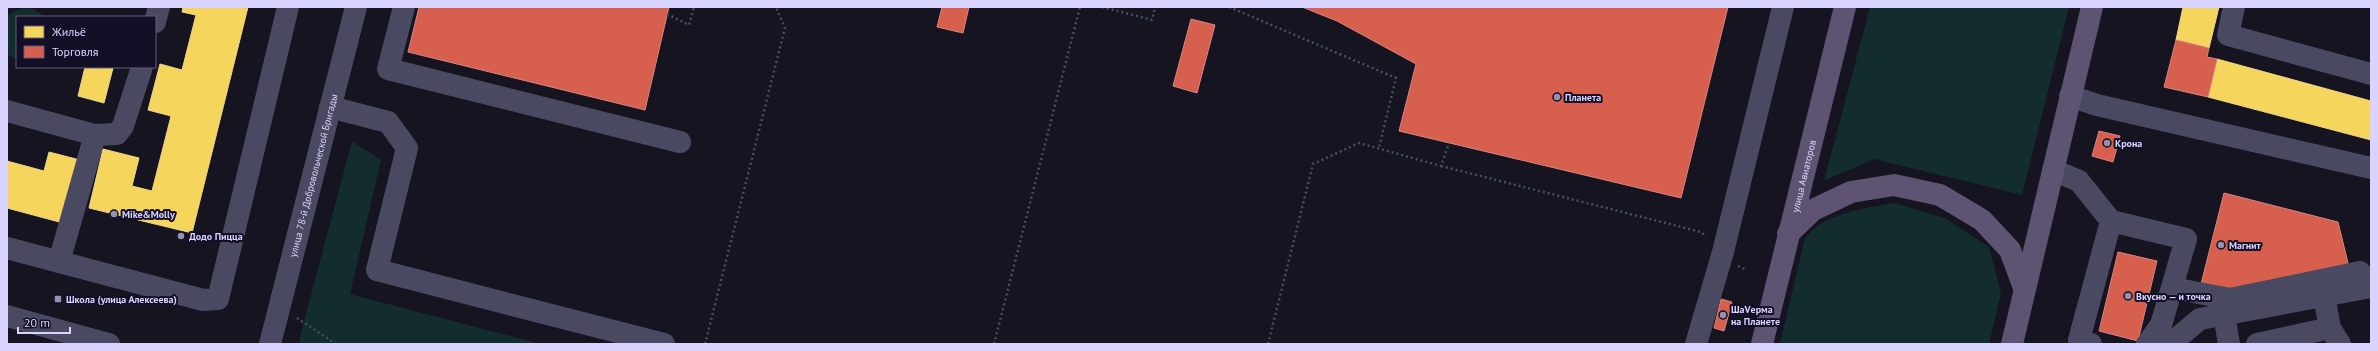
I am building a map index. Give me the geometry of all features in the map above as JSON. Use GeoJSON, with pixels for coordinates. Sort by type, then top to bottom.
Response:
{"type":"FeatureCollection","features":[{"type":"Feature","properties":{"kind":"main road","name":"улица Авиаторов"},"geometry":{"type":"LineString","coordinates":[[1762,344],[1845,7]]}},
{"type":"Feature","properties":{"kind":"main road"},"geometry":{"type":"LineString","coordinates":[[2012,344],[2024,288],[2092,7]]}},
{"type":"Feature","properties":{"kind":"main road"},"geometry":{"type":"LineString","coordinates":[[1788,234],[1813,210],[1851,192],[1894,185],[1940,195],[1982,220],[2010,250],[2024,288]]}},
{"type":"Feature","properties":{"kind":"street"},"geometry":{"type":"LineString","coordinates":[[156,18],[159,7]]}},
{"type":"Feature","properties":{"kind":"street"},"geometry":{"type":"LineString","coordinates":[[7,248],[203,300],[218,299],[288,7]]}},
{"type":"Feature","properties":{"kind":"street","name":"улица 78-й Добровольческой Бригады"},"geometry":{"type":"LineString","coordinates":[[270,344],[356,7]]}},
{"type":"Feature","properties":{"kind":"street"},"geometry":{"type":"LineString","coordinates":[[404,7],[388,69],[680,142]]}},
{"type":"Feature","properties":{"kind":"street"},"geometry":{"type":"LineString","coordinates":[[1696,344],[1723,252],[1783,7]]}},
{"type":"Feature","properties":{"kind":"street"},"geometry":{"type":"LineString","coordinates":[[2234,7],[2228,36],[2371,74]]}},
{"type":"Feature","properties":{"kind":"street"},"geometry":{"type":"LineString","coordinates":[[7,111],[95,135],[117,134],[123,126],[142,68]]}},
{"type":"Feature","properties":{"kind":"street"},"geometry":{"type":"LineString","coordinates":[[2070,96],[2097,105],[2371,168]]}},
{"type":"Feature","properties":{"kind":"street"},"geometry":{"type":"LineString","coordinates":[[330,107],[388,122],[407,148],[377,270],[622,339],[664,344]]}},
{"type":"Feature","properties":{"kind":"street"},"geometry":{"type":"LineString","coordinates":[[59,262],[95,135]]}},
{"type":"Feature","properties":{"kind":"street"},"geometry":{"type":"LineString","coordinates":[[2053,170],[2079,181],[2111,221],[2186,239],[2161,325],[2147,344]]}},
{"type":"Feature","properties":{"kind":"street"},"geometry":{"type":"LineString","coordinates":[[2084,343],[2111,221]]}},
{"type":"Feature","properties":{"kind":"street"},"geometry":{"type":"LineString","coordinates":[[2173,288],[2230,299],[2365,279]]}},
{"type":"Feature","properties":{"kind":"street"},"geometry":{"type":"LineString","coordinates":[[2170,344],[2200,319],[2324,296],[2365,279]]}},
{"type":"Feature","properties":{"kind":"street"},"geometry":{"type":"LineString","coordinates":[[2257,344],[2335,336],[2324,296]]}},
{"type":"Feature","properties":{"kind":"street"},"geometry":{"type":"LineString","coordinates":[[2224,314],[2229,344]]}},
{"type":"Feature","properties":{"kind":"street"},"geometry":{"type":"LineString","coordinates":[[7,316],[109,344]]}},
{"type":"Feature","properties":{"kind":"path"},"geometry":{"type":"LineString","coordinates":[[667,14],[689,26],[694,7]]}},
{"type":"Feature","properties":{"kind":"path"},"geometry":{"type":"LineString","coordinates":[[705,344],[785,28],[776,7]]}},
{"type":"Feature","properties":{"kind":"path"},"geometry":{"type":"LineString","coordinates":[[994,344],[1080,7]]}},
{"type":"Feature","properties":{"kind":"path"},"geometry":{"type":"LineString","coordinates":[[1102,7],[1152,20],[1155,7]]}},
{"type":"Feature","properties":{"kind":"path"},"geometry":{"type":"LineString","coordinates":[[1229,7],[1396,78],[1379,148]]}},
{"type":"Feature","properties":{"kind":"path"},"geometry":{"type":"LineString","coordinates":[[1268,344],[1313,164],[1359,143],[1441,166],[1701,232],[1723,252],[1728,263],[1748,270]]}},
{"type":"Feature","properties":{"kind":"path"},"geometry":{"type":"LineString","coordinates":[[1441,166],[1449,143]]}},
{"type":"Feature","properties":{"kind":"path"},"geometry":{"type":"LineString","coordinates":[[297,318],[336,344]]}},
{"type":"Feature","properties":{"kind":"green space"},"geometry":{"type":"Polygon","coordinates":[[[1870,7],[2069,7],[2022,195],[1874,159],[1824,181],[1870,7]]]}},
{"type":"Feature","properties":{"kind":"green space"},"geometry":{"type":"Polygon","coordinates":[[[24,8],[33,9],[44,16],[16,16],[16,59],[7,54],[7,16],[16,10],[24,8]]]}},
{"type":"Feature","properties":{"kind":"green space"},"geometry":{"type":"Polygon","coordinates":[[[352,141],[381,160],[350,294],[541,344],[301,344],[299,340],[352,141]]]}},
{"type":"Feature","properties":{"kind":"green space"},"geometry":{"type":"Polygon","coordinates":[[[1894,203],[1945,218],[1989,247],[2001,293],[1989,344],[1780,344],[1805,238],[1823,222],[1834,217],[1857,210],[1894,203]]]}},
{"type":"Feature","properties":{"kind":"building: Жильё"},"geometry":{"type":"Polygon","coordinates":[[[183,7],[248,7],[192,233],[89,208],[103,149],[139,158],[132,186],[152,191],[171,116],[148,110],[160,64],[182,70],[196,15],[182,12],[183,7]]]}},
{"type":"Feature","properties":{"kind":"building: Жильё"},"geometry":{"type":"Polygon","coordinates":[[[2183,7],[2219,7],[2209,48],[2176,40],[2183,7]]]}},
{"type":"Feature","properties":{"kind":"building: Жильё"},"geometry":{"type":"Polygon","coordinates":[[[2217,59],[2371,101],[2371,140],[2208,97],[2217,59]]]}},
{"type":"Feature","properties":{"kind":"building: Жильё"},"geometry":{"type":"Polygon","coordinates":[[[85,68],[113,68],[104,103],[78,96],[85,68]]]}},
{"type":"Feature","properties":{"kind":"building: Жильё"},"geometry":{"type":"Polygon","coordinates":[[[49,152],[80,160],[63,223],[7,208],[7,161],[44,171],[49,152]]]}},
{"type":"Feature","properties":{"kind":"building: Торговля"},"geometry":{"type":"Polygon","coordinates":[[[419,7],[669,7],[645,110],[408,52],[419,7]]]}},
{"type":"Feature","properties":{"kind":"building: Торговля"},"geometry":{"type":"Polygon","coordinates":[[[942,7],[969,7],[963,33],[937,27],[942,7]]]}},
{"type":"Feature","properties":{"kind":"building: Торговля","name":"Планета"},"geometry":{"type":"Polygon","coordinates":[[[1302,7],[1728,7],[1681,198],[1399,131],[1416,64],[1337,21],[1302,7]]]}},
{"type":"Feature","properties":{"kind":"building: Торговля"},"geometry":{"type":"Polygon","coordinates":[[[1191,19],[1215,25],[1197,93],[1173,86],[1191,19]]]}},
{"type":"Feature","properties":{"kind":"building: Торговля"},"geometry":{"type":"Polygon","coordinates":[[[2176,40],[2209,48],[2207,57],[2217,59],[2208,97],[2164,87],[2176,40]]]}},
{"type":"Feature","properties":{"kind":"building: Торговля","name":"Крона"},"geometry":{"type":"Polygon","coordinates":[[[2099,131],[2120,136],[2113,162],[2092,156],[2099,131]]]}},
{"type":"Feature","properties":{"kind":"building: Торговля"},"geometry":{"type":"Polygon","coordinates":[[[2224,193],[2338,222],[2349,267],[2236,293],[2201,284],[2224,193]]]}},
{"type":"Feature","properties":{"kind":"building: Торговля","name":"Вкусно — и точка"},"geometry":{"type":"Polygon","coordinates":[[[2118,252],[2157,261],[2138,341],[2099,331],[2118,252]]]}},
{"type":"Feature","properties":{"kind":"building: Торговля","name":"ШаVерма на Планете"},"geometry":{"type":"Polygon","coordinates":[[[1721,299],[1732,302],[1724,331],[1714,328],[1721,299]]]}},
{"type":"Feature","properties":{"kind":"place","name":"Планета"},"geometry":{"type":"Point","coordinates":[1557,97]}},
{"type":"Feature","properties":{"kind":"place","name":"Крона"},"geometry":{"type":"Point","coordinates":[2107,143]}},
{"type":"Feature","properties":{"kind":"place","name":"Mike&Molly"},"geometry":{"type":"Point","coordinates":[114,214]}},
{"type":"Feature","properties":{"kind":"place","name":"Додо Пицца"},"geometry":{"type":"Point","coordinates":[181,236]}},
{"type":"Feature","properties":{"kind":"place","name":"Магнит"},"geometry":{"type":"Point","coordinates":[2221,245]}},
{"type":"Feature","properties":{"kind":"place","name":"Вкусно — и точка"},"geometry":{"type":"Point","coordinates":[2128,296]}},
{"type":"Feature","properties":{"kind":"place","name":"Школа (улица Алексеева)"},"geometry":{"type":"Point","coordinates":[58,299]}},
{"type":"Feature","properties":{"kind":"place","name":"ШаVерма на Планете"},"geometry":{"type":"Point","coordinates":[1723,315]}}]}
